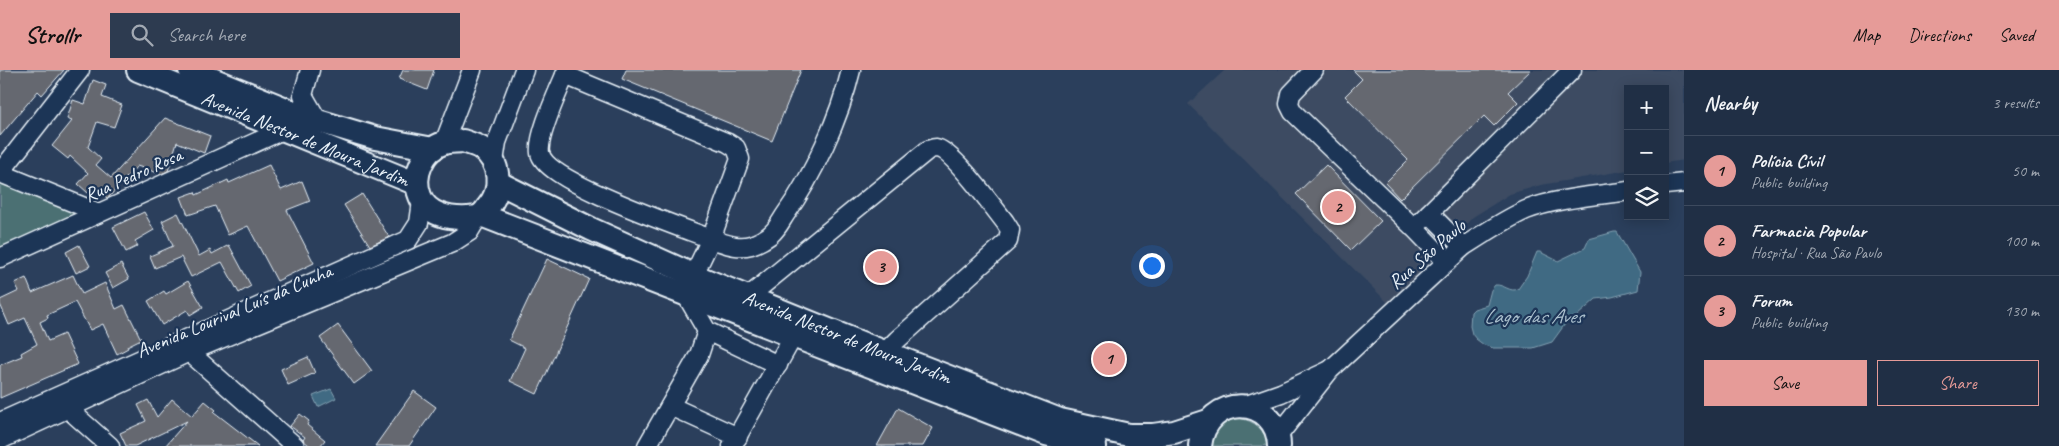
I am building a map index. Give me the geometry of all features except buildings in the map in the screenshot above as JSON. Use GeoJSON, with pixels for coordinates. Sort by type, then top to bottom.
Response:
{"type":"FeatureCollection","features":[{"type":"Feature","properties":{"kind":"main road","name":"Avenida Nestor de Moura Jardim"},"geometry":{"type":"LineString","coordinates":[[138,70],[283,130],[420,193],[444,217],[479,216],[585,256],[689,284],[880,360],[1060,420],[1129,435],[1153,436],[1174,432],[1208,420],[1218,412],[1231,407],[1244,406]]}},
{"type":"Feature","properties":{"kind":"main road","name":"Avenida Nestor de Moura Jardim"},"geometry":{"type":"LineString","coordinates":[[190,70],[318,121],[375,138],[439,146],[463,141],[481,148],[496,173],[689,284]]}},
{"type":"Feature","properties":{"kind":"main road","name":"Avenida Nestor de Moura Jardim"},"geometry":{"type":"LineString","coordinates":[[420,193],[421,164],[425,157],[439,146]]}},
{"type":"Feature","properties":{"kind":"main road"},"geometry":{"type":"LineString","coordinates":[[479,216],[494,201],[496,173]]}},
{"type":"Feature","properties":{"kind":"main road","name":"Avenida Nestor de Moura Jardim"},"geometry":{"type":"LineString","coordinates":[[880,360],[1044,440],[1095,446]]}},
{"type":"Feature","properties":{"kind":"main road"},"geometry":{"type":"LineString","coordinates":[[1244,406],[1255,409],[1272,423],[1280,442]]}},
{"type":"Feature","properties":{"kind":"main road"},"geometry":{"type":"LineString","coordinates":[[1200,446],[1202,432],[1208,420]]}},
{"type":"Feature","properties":{"kind":"street"},"geometry":{"type":"LineString","coordinates":[[80,70],[0,173],[99,214]]}},
{"type":"Feature","properties":{"kind":"street"},"geometry":{"type":"LineString","coordinates":[[310,70],[303,96],[318,121]]}},
{"type":"Feature","properties":{"kind":"street"},"geometry":{"type":"LineString","coordinates":[[439,146],[472,70]]}},
{"type":"Feature","properties":{"kind":"street"},"geometry":{"type":"LineString","coordinates":[[496,173],[497,142],[524,70]]}},
{"type":"Feature","properties":{"kind":"street"},"geometry":{"type":"LineString","coordinates":[[647,446],[699,355],[707,331],[689,284],[711,239],[740,159],[736,148],[728,143],[566,73],[542,134],[540,153],[547,164],[578,185],[711,239],[737,247],[753,244],[771,235],[795,202],[846,93],[851,70]]}},
{"type":"Feature","properties":{"kind":"street"},"geometry":{"type":"LineString","coordinates":[[1314,70],[1291,94],[1289,104],[1293,112],[1447,262]]}},
{"type":"Feature","properties":{"kind":"street"},"geometry":{"type":"LineString","coordinates":[[1414,228],[1572,70]]}},
{"type":"Feature","properties":{"kind":"street","name":"Rua Pedro Rosa"},"geometry":{"type":"LineString","coordinates":[[0,258],[283,130]]}},
{"type":"Feature","properties":{"kind":"street"},"geometry":{"type":"LineString","coordinates":[[743,305],[928,150],[936,148],[945,152],[966,172],[1005,222],[1010,230],[1008,241],[880,360]]}},
{"type":"Feature","properties":{"kind":"street"},"geometry":{"type":"LineString","coordinates":[[1669,185],[1684,183]]}},
{"type":"Feature","properties":{"kind":"street","name":"Rua São Paulo"},"geometry":{"type":"LineString","coordinates":[[1280,442],[1330,370],[1463,247],[1485,232],[1527,210],[1566,200],[1624,192]]}},
{"type":"Feature","properties":{"kind":"street","name":"Avenida Lourival Luís da Cunha"},"geometry":{"type":"LineString","coordinates":[[0,422],[408,240],[419,224],[420,193]]}},
{"type":"Feature","properties":{"kind":"street"},"geometry":{"type":"LineString","coordinates":[[1429,212],[1463,247]]}},
{"type":"Feature","properties":{"kind":"street","name":"Avenida Lourival Luís da Cunha"},"geometry":{"type":"LineString","coordinates":[[0,440],[189,352],[452,243],[469,232],[479,216]]}},
{"type":"Feature","properties":{"kind":"street"},"geometry":{"type":"LineString","coordinates":[[670,406],[735,441],[798,328]]}},
{"type":"Feature","properties":{"kind":"street"},"geometry":{"type":"LineString","coordinates":[[707,331],[778,365]]}},
{"type":"Feature","properties":{"kind":"street"},"geometry":{"type":"LineString","coordinates":[[189,352],[295,446]]}},
{"type":"Feature","properties":{"kind":"street","name":"Rua São Paulo"},"geometry":{"type":"LineString","coordinates":[[1244,406],[1281,393],[1330,370]]}},
{"type":"Feature","properties":{"kind":"street"},"geometry":{"type":"LineString","coordinates":[[68,408],[110,446]]}},
{"type":"Feature","properties":{"kind":"shaded area"},"geometry":{"type":"Polygon","coordinates":[[[1225,70],[1684,70],[1684,160],[1669,162],[1669,85],[1624,85],[1624,171],[1541,185],[1510,194],[1473,217],[1389,304],[1188,104],[1225,70]]]}},
{"type":"Feature","properties":{"kind":"green space"},"geometry":{"type":"Polygon","coordinates":[[[0,183],[81,213],[0,250],[0,183]]]}},
{"type":"Feature","properties":{"kind":"green space"},"geometry":{"type":"Polygon","coordinates":[[[1238,418],[1250,421],[1262,430],[1269,446],[1208,446],[1219,427],[1227,421],[1238,418]]]}},
{"type":"Feature","properties":{"kind":"water","name":"Lago das Aves"},"geometry":{"type":"Polygon","coordinates":[[[1617,232],[1640,272],[1638,290],[1596,299],[1577,316],[1568,320],[1552,342],[1533,348],[1493,348],[1484,345],[1472,334],[1470,326],[1471,312],[1474,309],[1487,305],[1491,290],[1495,285],[1512,290],[1518,289],[1527,276],[1537,252],[1558,261],[1585,248],[1589,239],[1617,232]]]}},
{"type":"Feature","properties":{"kind":"water"},"geometry":{"type":"Polygon","coordinates":[[[331,389],[336,398],[318,407],[313,396],[331,389]]]}},
{"type":"Feature","properties":{"kind":"place","name":"Farmacia Popular"},"geometry":{"type":"Point","coordinates":[1338,207]}},
{"type":"Feature","properties":{"kind":"place","name":"Forum"},"geometry":{"type":"Point","coordinates":[881,267]}},
{"type":"Feature","properties":{"kind":"place","name":"Polícia Cívil"},"geometry":{"type":"Point","coordinates":[1109,359]}}]}
